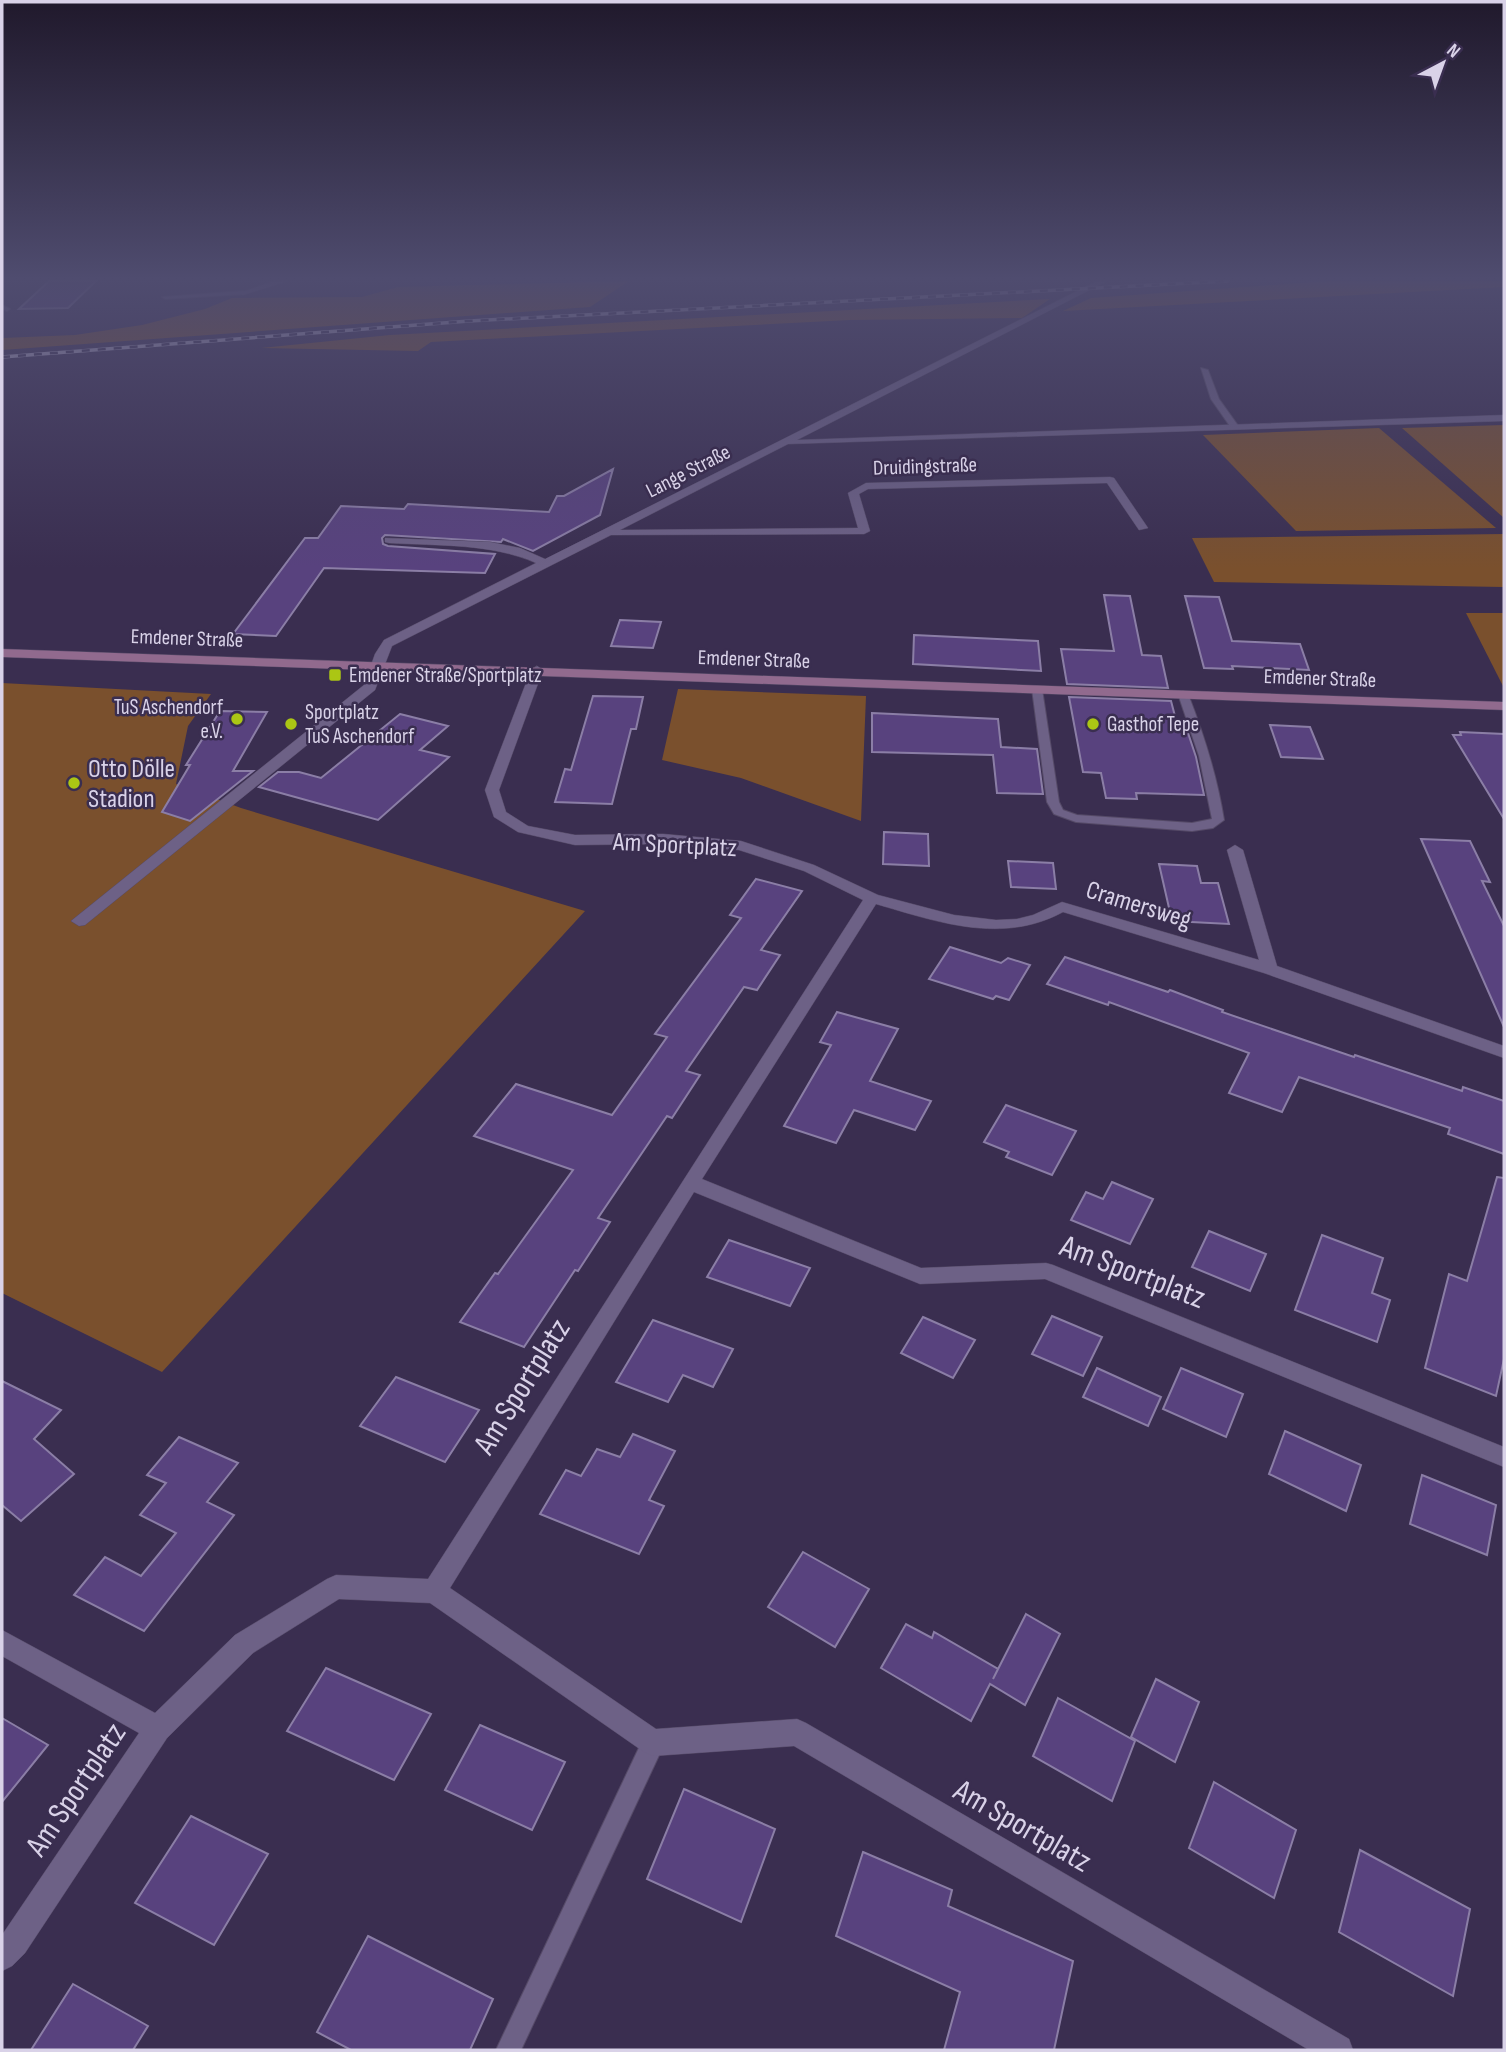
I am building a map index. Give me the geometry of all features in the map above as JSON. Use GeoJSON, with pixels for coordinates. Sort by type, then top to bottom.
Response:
{"type":"FeatureCollection","features":[{"type":"Feature","properties":{"kind":"street","name":"Lange Straße"},"geometry":{"type":"LineString","coordinates":[[79,921],[370,687],[375,678],[379,654],[388,643],[915,377]]}},
{"type":"Feature","properties":{"kind":"street"},"geometry":{"type":"LineString","coordinates":[[785,443],[1504,418]]}},
{"type":"Feature","properties":{"kind":"street","name":"Druidingstraße"},"geometry":{"type":"LineString","coordinates":[[609,533],[864,531],[853,494],[866,486],[1110,481],[1143,528]]}},
{"type":"Feature","properties":{"kind":"street"},"geometry":{"type":"LineString","coordinates":[[389,540],[490,545],[516,550],[547,564]]}},
{"type":"Feature","properties":{"kind":"street","name":"Emdener Straße"},"geometry":{"type":"LineString","coordinates":[[2,653],[1504,706]]}},
{"type":"Feature","properties":{"kind":"street","name":"Am Sportplatz"},"geometry":{"type":"LineString","coordinates":[[2,1956],[15,1943],[158,1729],[244,1644],[337,1587],[434,1591],[690,1182],[872,898],[809,868],[741,846],[663,839],[575,840],[523,829],[499,814],[492,790],[537,670]]}},
{"type":"Feature","properties":{"kind":"street"},"geometry":{"type":"LineString","coordinates":[[1235,850],[1270,969]]}},
{"type":"Feature","properties":{"kind":"street","name":"Cramersweg"},"geometry":{"type":"LineString","coordinates":[[872,898],[952,920],[996,924],[1037,919],[1062,906],[1270,969],[1504,1052]]}},
{"type":"Feature","properties":{"kind":"street","name":"Am Sportplatz"},"geometry":{"type":"LineString","coordinates":[[690,1182],[920,1276],[1046,1271],[1504,1457]]}},
{"type":"Feature","properties":{"kind":"street"},"geometry":{"type":"LineString","coordinates":[[434,1591],[653,1744]]}},
{"type":"Feature","properties":{"kind":"street","name":"Am Sportplatz"},"geometry":{"type":"LineString","coordinates":[[2,1642],[158,1729]]}},
{"type":"Feature","properties":{"kind":"street","name":"Am Sportplatz"},"geometry":{"type":"LineString","coordinates":[[653,1744],[797,1732],[1338,2050]]}},
{"type":"Feature","properties":{"kind":"lane"},"geometry":{"type":"LineString","coordinates":[[1207,377],[1215,399],[1235,427]]}},
{"type":"Feature","properties":{"kind":"lane"},"geometry":{"type":"LineString","coordinates":[[1037,689],[1053,802],[1058,812],[1076,818],[1192,827],[1209,825],[1218,820],[1214,796],[1194,719],[1183,694]]}},
{"type":"Feature","properties":{"kind":"lane"},"geometry":{"type":"LineString","coordinates":[[508,2050],[653,1744]]}},
{"type":"Feature","properties":{"kind":"shaded area"},"geometry":{"type":"Polygon","coordinates":[[[1504,425],[1504,518],[1402,428],[1504,425]]]}},
{"type":"Feature","properties":{"kind":"shaded area"},"geometry":{"type":"Polygon","coordinates":[[[1379,428],[1496,528],[1296,531],[1203,435],[1379,428]]]}},
{"type":"Feature","properties":{"kind":"shaded area"},"geometry":{"type":"Polygon","coordinates":[[[1504,534],[1504,589],[1214,582],[1192,538],[1504,534]]]}},
{"type":"Feature","properties":{"kind":"shaded area"},"geometry":{"type":"Polygon","coordinates":[[[1466,613],[1504,613],[1504,688],[1466,613]]]}},
{"type":"Feature","properties":{"kind":"shaded area"},"geometry":{"type":"Polygon","coordinates":[[[2,683],[211,694],[188,726],[176,784],[241,808],[585,911],[162,1372],[2,1293],[2,683]]]}},
{"type":"Feature","properties":{"kind":"shaded area"},"geometry":{"type":"Polygon","coordinates":[[[678,689],[866,696],[861,821],[741,778],[662,760],[678,689]]]}},
{"type":"Feature","properties":{"kind":"building"},"geometry":{"type":"Polygon","coordinates":[[[613,469],[600,515],[533,551],[503,539],[501,542],[385,535],[382,538],[383,544],[388,546],[495,554],[485,573],[324,568],[276,636],[233,634],[305,538],[318,538],[341,506],[404,509],[408,504],[549,512],[557,496],[564,496],[613,469]]]}},
{"type":"Feature","properties":{"kind":"building"},"geometry":{"type":"Polygon","coordinates":[[[1104,595],[1130,596],[1142,655],[1161,656],[1168,688],[1067,684],[1061,649],[1114,651],[1104,595]]]}},
{"type":"Feature","properties":{"kind":"building"},"geometry":{"type":"Polygon","coordinates":[[[1185,596],[1219,597],[1232,641],[1300,644],[1309,670],[1232,666],[1233,669],[1204,668],[1185,596]]]}},
{"type":"Feature","properties":{"kind":"building"},"geometry":{"type":"Polygon","coordinates":[[[620,620],[661,622],[653,648],[611,646],[620,620]]]}},
{"type":"Feature","properties":{"kind":"building"},"geometry":{"type":"Polygon","coordinates":[[[914,635],[1038,641],[1041,671],[913,664],[914,635]]]}},
{"type":"Feature","properties":{"kind":"building"},"geometry":{"type":"Polygon","coordinates":[[[593,696],[643,697],[636,729],[631,729],[612,804],[555,802],[565,769],[571,770],[593,696]]]}},
{"type":"Feature","properties":{"kind":"building"},"geometry":{"type":"Polygon","coordinates":[[[1069,697],[1171,701],[1176,720],[1184,721],[1196,757],[1204,795],[1136,793],[1137,799],[1106,798],[1101,773],[1083,772],[1069,697]]]}},
{"type":"Feature","properties":{"kind":"building"},"geometry":{"type":"Polygon","coordinates":[[[220,711],[267,712],[233,771],[253,771],[190,821],[162,812],[190,765],[186,765],[220,711]]]}},
{"type":"Feature","properties":{"kind":"building"},"geometry":{"type":"Polygon","coordinates":[[[872,713],[998,719],[1001,747],[1037,749],[1043,794],[997,793],[993,755],[872,752],[872,713]]]}},
{"type":"Feature","properties":{"kind":"building"},"geometry":{"type":"Polygon","coordinates":[[[400,714],[448,726],[420,750],[449,757],[378,820],[259,787],[278,772],[299,772],[321,778],[400,714]]]}},
{"type":"Feature","properties":{"kind":"building"},"geometry":{"type":"Polygon","coordinates":[[[1270,725],[1310,727],[1323,759],[1281,757],[1270,725]]]}},
{"type":"Feature","properties":{"kind":"building"},"geometry":{"type":"Polygon","coordinates":[[[1460,732],[1504,734],[1504,819],[1453,735],[1461,735],[1460,732]]]}},
{"type":"Feature","properties":{"kind":"building"},"geometry":{"type":"Polygon","coordinates":[[[884,832],[928,834],[929,866],[883,864],[884,832]]]}},
{"type":"Feature","properties":{"kind":"building"},"geometry":{"type":"Polygon","coordinates":[[[1421,839],[1470,841],[1490,882],[1482,881],[1504,926],[1504,1027],[1421,839]]]}},
{"type":"Feature","properties":{"kind":"building"},"geometry":{"type":"Polygon","coordinates":[[[1008,861],[1053,863],[1056,889],[1011,887],[1008,861]]]}},
{"type":"Feature","properties":{"kind":"building"},"geometry":{"type":"Polygon","coordinates":[[[1159,864],[1197,866],[1201,883],[1218,883],[1229,924],[1172,921],[1159,864]]]}},
{"type":"Feature","properties":{"kind":"building"},"geometry":{"type":"Polygon","coordinates":[[[756,879],[802,891],[761,950],[780,955],[757,990],[744,987],[686,1071],[700,1075],[672,1118],[667,1116],[598,1218],[610,1222],[578,1271],[575,1270],[524,1347],[460,1322],[573,1170],[474,1136],[516,1084],[612,1115],[667,1037],[655,1034],[741,918],[730,915],[756,879]]]}},
{"type":"Feature","properties":{"kind":"building"},"geometry":{"type":"Polygon","coordinates":[[[950,947],[1001,963],[1008,958],[1030,965],[1009,1000],[996,996],[993,999],[929,979],[950,947]]]}},
{"type":"Feature","properties":{"kind":"building"},"geometry":{"type":"Polygon","coordinates":[[[1065,957],[1168,992],[1170,990],[1223,1010],[1222,1012],[1354,1057],[1355,1055],[1462,1091],[1463,1087],[1504,1101],[1504,1154],[1448,1134],[1450,1128],[1299,1077],[1282,1112],[1229,1093],[1249,1053],[1109,1002],[1108,1005],[1047,984],[1065,957]]]}},
{"type":"Feature","properties":{"kind":"building"},"geometry":{"type":"Polygon","coordinates":[[[837,1012],[898,1029],[870,1081],[931,1101],[915,1130],[854,1110],[836,1143],[784,1126],[831,1045],[820,1042],[837,1012]]]}},
{"type":"Feature","properties":{"kind":"building"},"geometry":{"type":"Polygon","coordinates":[[[1006,1105],[1076,1131],[1052,1175],[1006,1157],[1009,1152],[984,1142],[1006,1105]]]}},
{"type":"Feature","properties":{"kind":"building"},"geometry":{"type":"Polygon","coordinates":[[[1497,1177],[1504,1178],[1504,1359],[1496,1396],[1425,1368],[1449,1274],[1467,1281],[1497,1177]]]}},
{"type":"Feature","properties":{"kind":"building"},"geometry":{"type":"Polygon","coordinates":[[[1112,1182],[1153,1199],[1130,1244],[1071,1220],[1086,1192],[1103,1199],[1112,1182]]]}},
{"type":"Feature","properties":{"kind":"building"},"geometry":{"type":"Polygon","coordinates":[[[1209,1231],[1266,1254],[1250,1291],[1192,1267],[1209,1231]]]}},
{"type":"Feature","properties":{"kind":"building"},"geometry":{"type":"Polygon","coordinates":[[[1322,1235],[1383,1258],[1372,1293],[1390,1300],[1377,1342],[1295,1310],[1322,1235]]]}},
{"type":"Feature","properties":{"kind":"building"},"geometry":{"type":"Polygon","coordinates":[[[729,1240],[810,1268],[790,1306],[707,1277],[729,1240]]]}},
{"type":"Feature","properties":{"kind":"building"},"geometry":{"type":"Polygon","coordinates":[[[1052,1316],[1102,1337],[1083,1376],[1032,1354],[1052,1316]]]}},
{"type":"Feature","properties":{"kind":"building"},"geometry":{"type":"Polygon","coordinates":[[[923,1317],[975,1340],[953,1378],[901,1353],[923,1317]]]}},
{"type":"Feature","properties":{"kind":"building"},"geometry":{"type":"Polygon","coordinates":[[[653,1320],[733,1349],[713,1387],[683,1375],[668,1402],[616,1382],[653,1320]]]}},
{"type":"Feature","properties":{"kind":"building"},"geometry":{"type":"Polygon","coordinates":[[[1097,1368],[1161,1397],[1148,1426],[1083,1397],[1097,1368]]]}},
{"type":"Feature","properties":{"kind":"building"},"geometry":{"type":"Polygon","coordinates":[[[1181,1368],[1243,1394],[1226,1437],[1163,1409],[1181,1368]]]}},
{"type":"Feature","properties":{"kind":"building"},"geometry":{"type":"Polygon","coordinates":[[[396,1377],[479,1410],[445,1462],[360,1426],[396,1377]]]}},
{"type":"Feature","properties":{"kind":"building"},"geometry":{"type":"Polygon","coordinates":[[[2,1381],[61,1410],[34,1439],[74,1474],[21,1521],[2,1505],[2,1381]]]}},
{"type":"Feature","properties":{"kind":"building"},"geometry":{"type":"Polygon","coordinates":[[[1285,1431],[1361,1465],[1346,1511],[1269,1474],[1285,1431]]]}},
{"type":"Feature","properties":{"kind":"building"},"geometry":{"type":"Polygon","coordinates":[[[633,1434],[675,1451],[649,1500],[664,1506],[639,1554],[540,1514],[566,1470],[581,1476],[597,1449],[620,1457],[633,1434]]]}},
{"type":"Feature","properties":{"kind":"building"},"geometry":{"type":"Polygon","coordinates":[[[179,1437],[238,1463],[207,1502],[234,1515],[144,1631],[74,1595],[105,1557],[141,1576],[176,1533],[140,1515],[166,1483],[147,1475],[179,1437]]]}},
{"type":"Feature","properties":{"kind":"building"},"geometry":{"type":"Polygon","coordinates":[[[1422,1475],[1496,1505],[1487,1555],[1410,1524],[1422,1475]]]}},
{"type":"Feature","properties":{"kind":"building"},"geometry":{"type":"Polygon","coordinates":[[[803,1552],[869,1589],[835,1647],[768,1607],[803,1552]]]}},
{"type":"Feature","properties":{"kind":"building"},"geometry":{"type":"Polygon","coordinates":[[[1026,1614],[1060,1634],[1025,1705],[990,1684],[971,1721],[881,1668],[906,1624],[932,1638],[934,1632],[998,1669],[993,1679],[1026,1614]]]}},
{"type":"Feature","properties":{"kind":"building"},"geometry":{"type":"Polygon","coordinates":[[[326,1668],[431,1714],[394,1780],[287,1731],[326,1668]]]}},
{"type":"Feature","properties":{"kind":"building"},"geometry":{"type":"Polygon","coordinates":[[[1156,1679],[1199,1702],[1175,1762],[1131,1737],[1156,1679]]]}},
{"type":"Feature","properties":{"kind":"building"},"geometry":{"type":"Polygon","coordinates":[[[1058,1698],[1135,1741],[1112,1801],[1033,1756],[1058,1698]]]}},
{"type":"Feature","properties":{"kind":"building"},"geometry":{"type":"Polygon","coordinates":[[[2,1718],[48,1745],[2,1802],[2,1718]]]}},
{"type":"Feature","properties":{"kind":"building"},"geometry":{"type":"Polygon","coordinates":[[[480,1725],[565,1762],[532,1830],[445,1790],[480,1725]]]}},
{"type":"Feature","properties":{"kind":"building"},"geometry":{"type":"Polygon","coordinates":[[[1214,1782],[1296,1830],[1274,1898],[1189,1848],[1214,1782]]]}},
{"type":"Feature","properties":{"kind":"building"},"geometry":{"type":"Polygon","coordinates":[[[684,1789],[775,1829],[741,1922],[647,1879],[684,1789]]]}},
{"type":"Feature","properties":{"kind":"building"},"geometry":{"type":"Polygon","coordinates":[[[191,1816],[268,1854],[214,1945],[135,1903],[191,1816]]]}},
{"type":"Feature","properties":{"kind":"building"},"geometry":{"type":"Polygon","coordinates":[[[1360,1850],[1470,1909],[1453,1996],[1339,1932],[1360,1850]]]}},
{"type":"Feature","properties":{"kind":"building"},"geometry":{"type":"Polygon","coordinates":[[[863,1852],[952,1890],[948,1906],[1073,1961],[1054,2050],[944,2050],[960,1992],[836,1936],[863,1852]]]}},
{"type":"Feature","properties":{"kind":"building"},"geometry":{"type":"Polygon","coordinates":[[[368,1936],[493,1999],[470,2050],[351,2050],[317,2032],[368,1936]]]}},
{"type":"Feature","properties":{"kind":"building"},"geometry":{"type":"Polygon","coordinates":[[[73,1984],[148,2026],[133,2050],[31,2050],[73,1984]]]}},
{"type":"Feature","properties":{"kind":"place","name":"Emdener Straße/Sportplatz"},"geometry":{"type":"Point","coordinates":[335,675]}},
{"type":"Feature","properties":{"kind":"place","name":"TuS Aschendorf e.V."},"geometry":{"type":"Point","coordinates":[237,719]}},
{"type":"Feature","properties":{"kind":"place","name":"Sportplatz TuS Aschendorf"},"geometry":{"type":"Point","coordinates":[291,724]}},
{"type":"Feature","properties":{"kind":"place","name":"Gasthof Tepe"},"geometry":{"type":"Point","coordinates":[1093,724]}},
{"type":"Feature","properties":{"kind":"place","name":"Otto Dölle Stadion"},"geometry":{"type":"Point","coordinates":[74,783]}}]}
